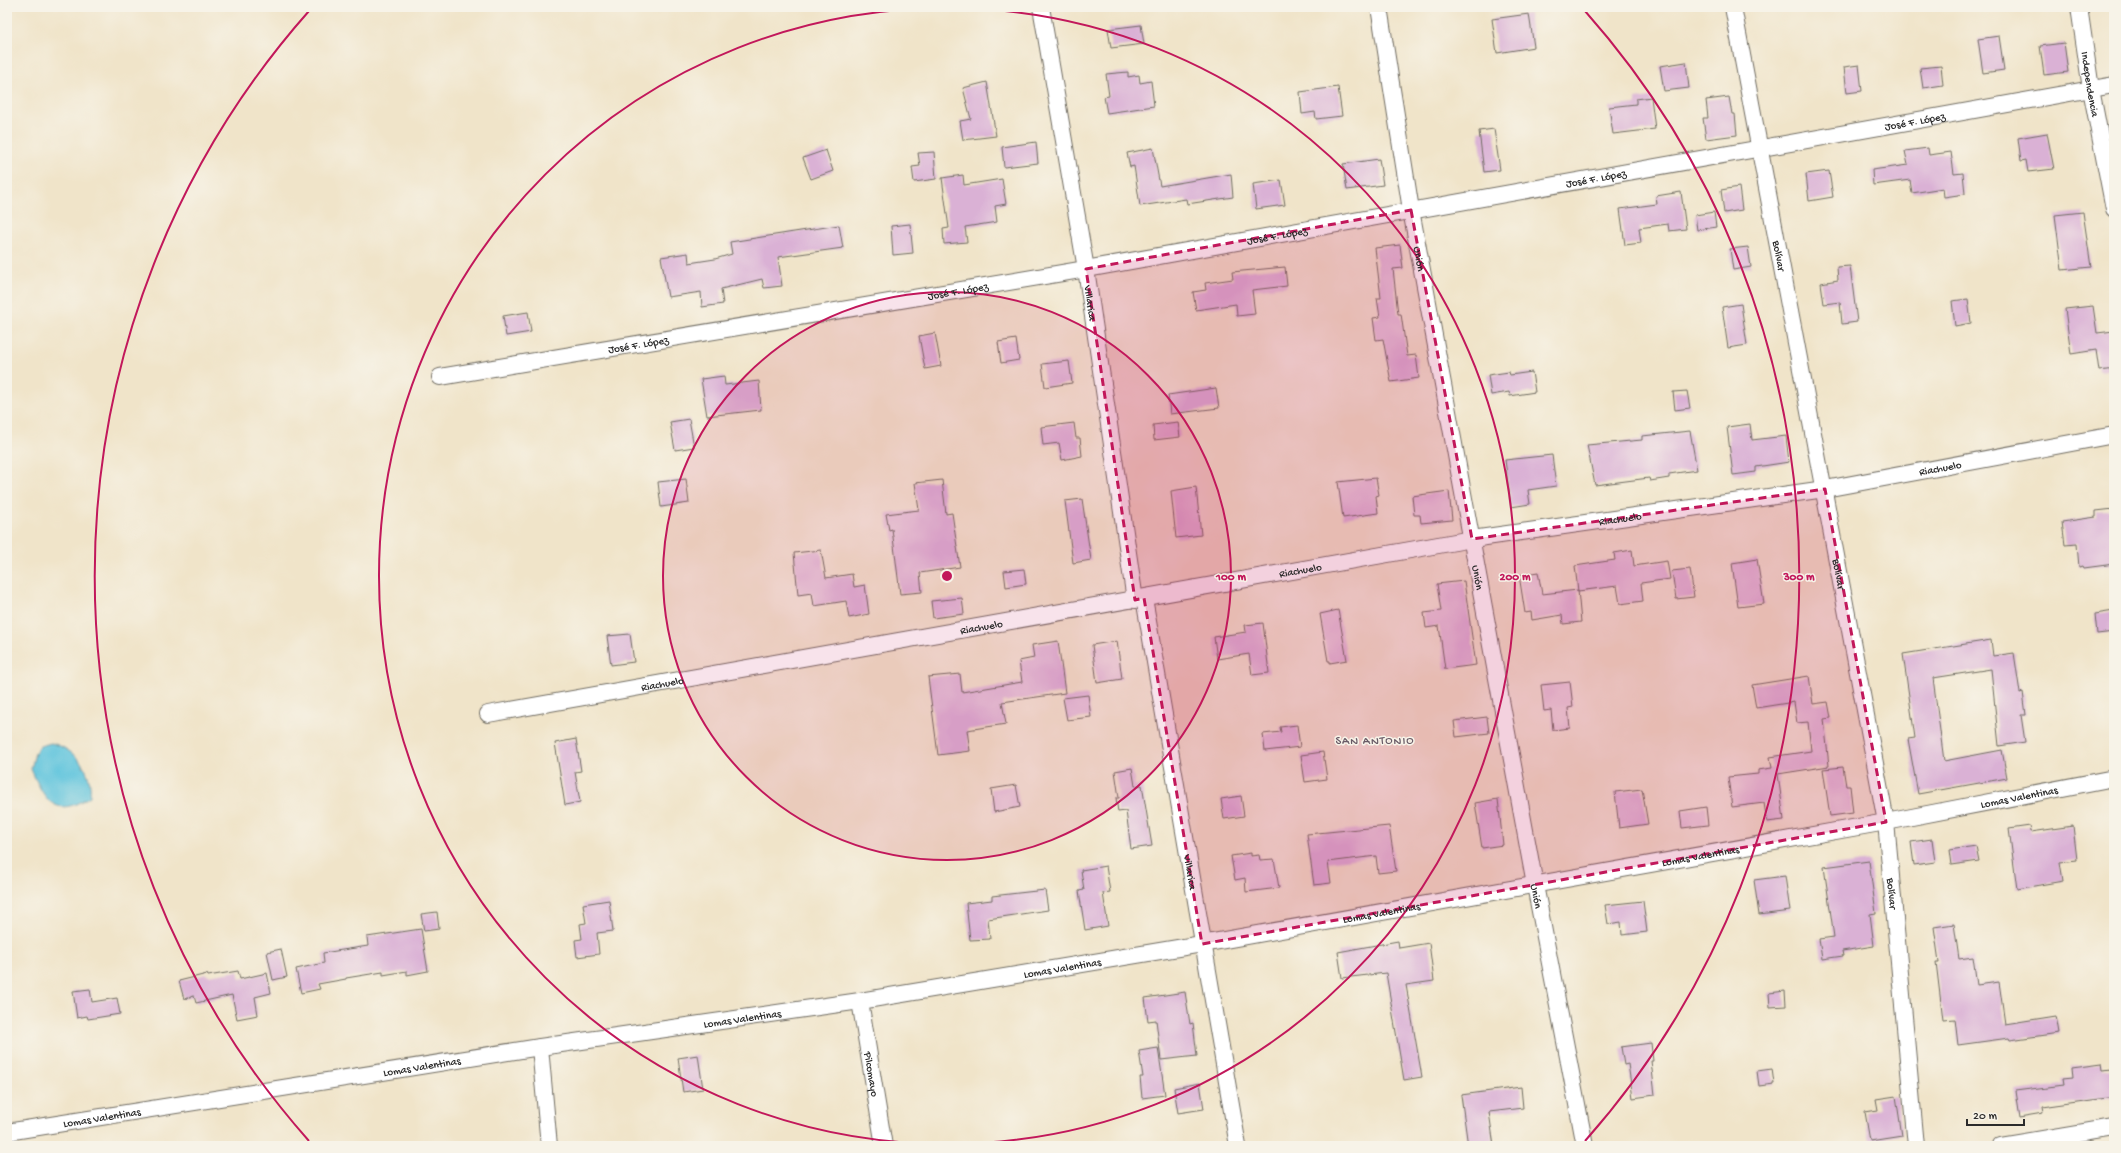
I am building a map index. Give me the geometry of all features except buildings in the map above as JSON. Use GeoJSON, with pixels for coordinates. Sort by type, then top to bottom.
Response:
{"type":"FeatureCollection","features":[{"type":"Feature","properties":{"kind":"street","name":"Villarica"},"geometry":{"type":"LineString","coordinates":[[1042,7],[1140,599],[1238,1146]]}},
{"type":"Feature","properties":{"kind":"street","name":"Unión"},"geometry":{"type":"LineString","coordinates":[[1379,7],[1411,210],[1535,885],[1585,1146]]}},
{"type":"Feature","properties":{"kind":"street","name":"Bolívar"},"geometry":{"type":"LineString","coordinates":[[1733,7],[1825,489],[1886,822],[1916,1146]]}},
{"type":"Feature","properties":{"kind":"street","name":"Independencia"},"geometry":{"type":"LineString","coordinates":[[2079,7],[2091,89],[2114,208]]}},
{"type":"Feature","properties":{"kind":"street","name":"José F. López"},"geometry":{"type":"LineString","coordinates":[[440,377],[1086,269],[2114,85]]}},
{"type":"Feature","properties":{"kind":"street","name":"Riachuelo"},"geometry":{"type":"LineString","coordinates":[[488,714],[1472,539],[1825,489],[2114,435]]}},
{"type":"Feature","properties":{"kind":"street","name":"Lomas Valentinas"},"geometry":{"type":"LineString","coordinates":[[7,1132],[540,1047],[860,1001],[1202,944],[1886,822],[2114,778]]}},
{"type":"Feature","properties":{"kind":"street","name":"Pilcomayo"},"geometry":{"type":"LineString","coordinates":[[860,1001],[884,1146]]}},
{"type":"Feature","properties":{"kind":"street"},"geometry":{"type":"LineString","coordinates":[[540,1047],[549,1146]]}},
{"type":"Feature","properties":{"kind":"street"},"geometry":{"type":"LineString","coordinates":[[2001,1146],[2114,1127]]}},
{"type":"Feature","properties":{"kind":"highlighted area"},"geometry":{"type":"Polygon","coordinates":[[[1411,210],[1472,539],[1825,489],[1886,822],[1202,944],[1144,598],[1135,600],[1086,269],[1411,210]]]}},
{"type":"Feature","properties":{"kind":"water"},"geometry":{"type":"Polygon","coordinates":[[[51,743],[68,750],[81,762],[89,778],[90,796],[78,803],[68,806],[60,806],[53,804],[41,790],[31,769],[35,753],[40,746],[51,743]]]}},
{"type":"Feature","properties":{"kind":"district","name":"SAN ANTONIO"},"geometry":{"type":"Point","coordinates":[1375,740]}}]}
